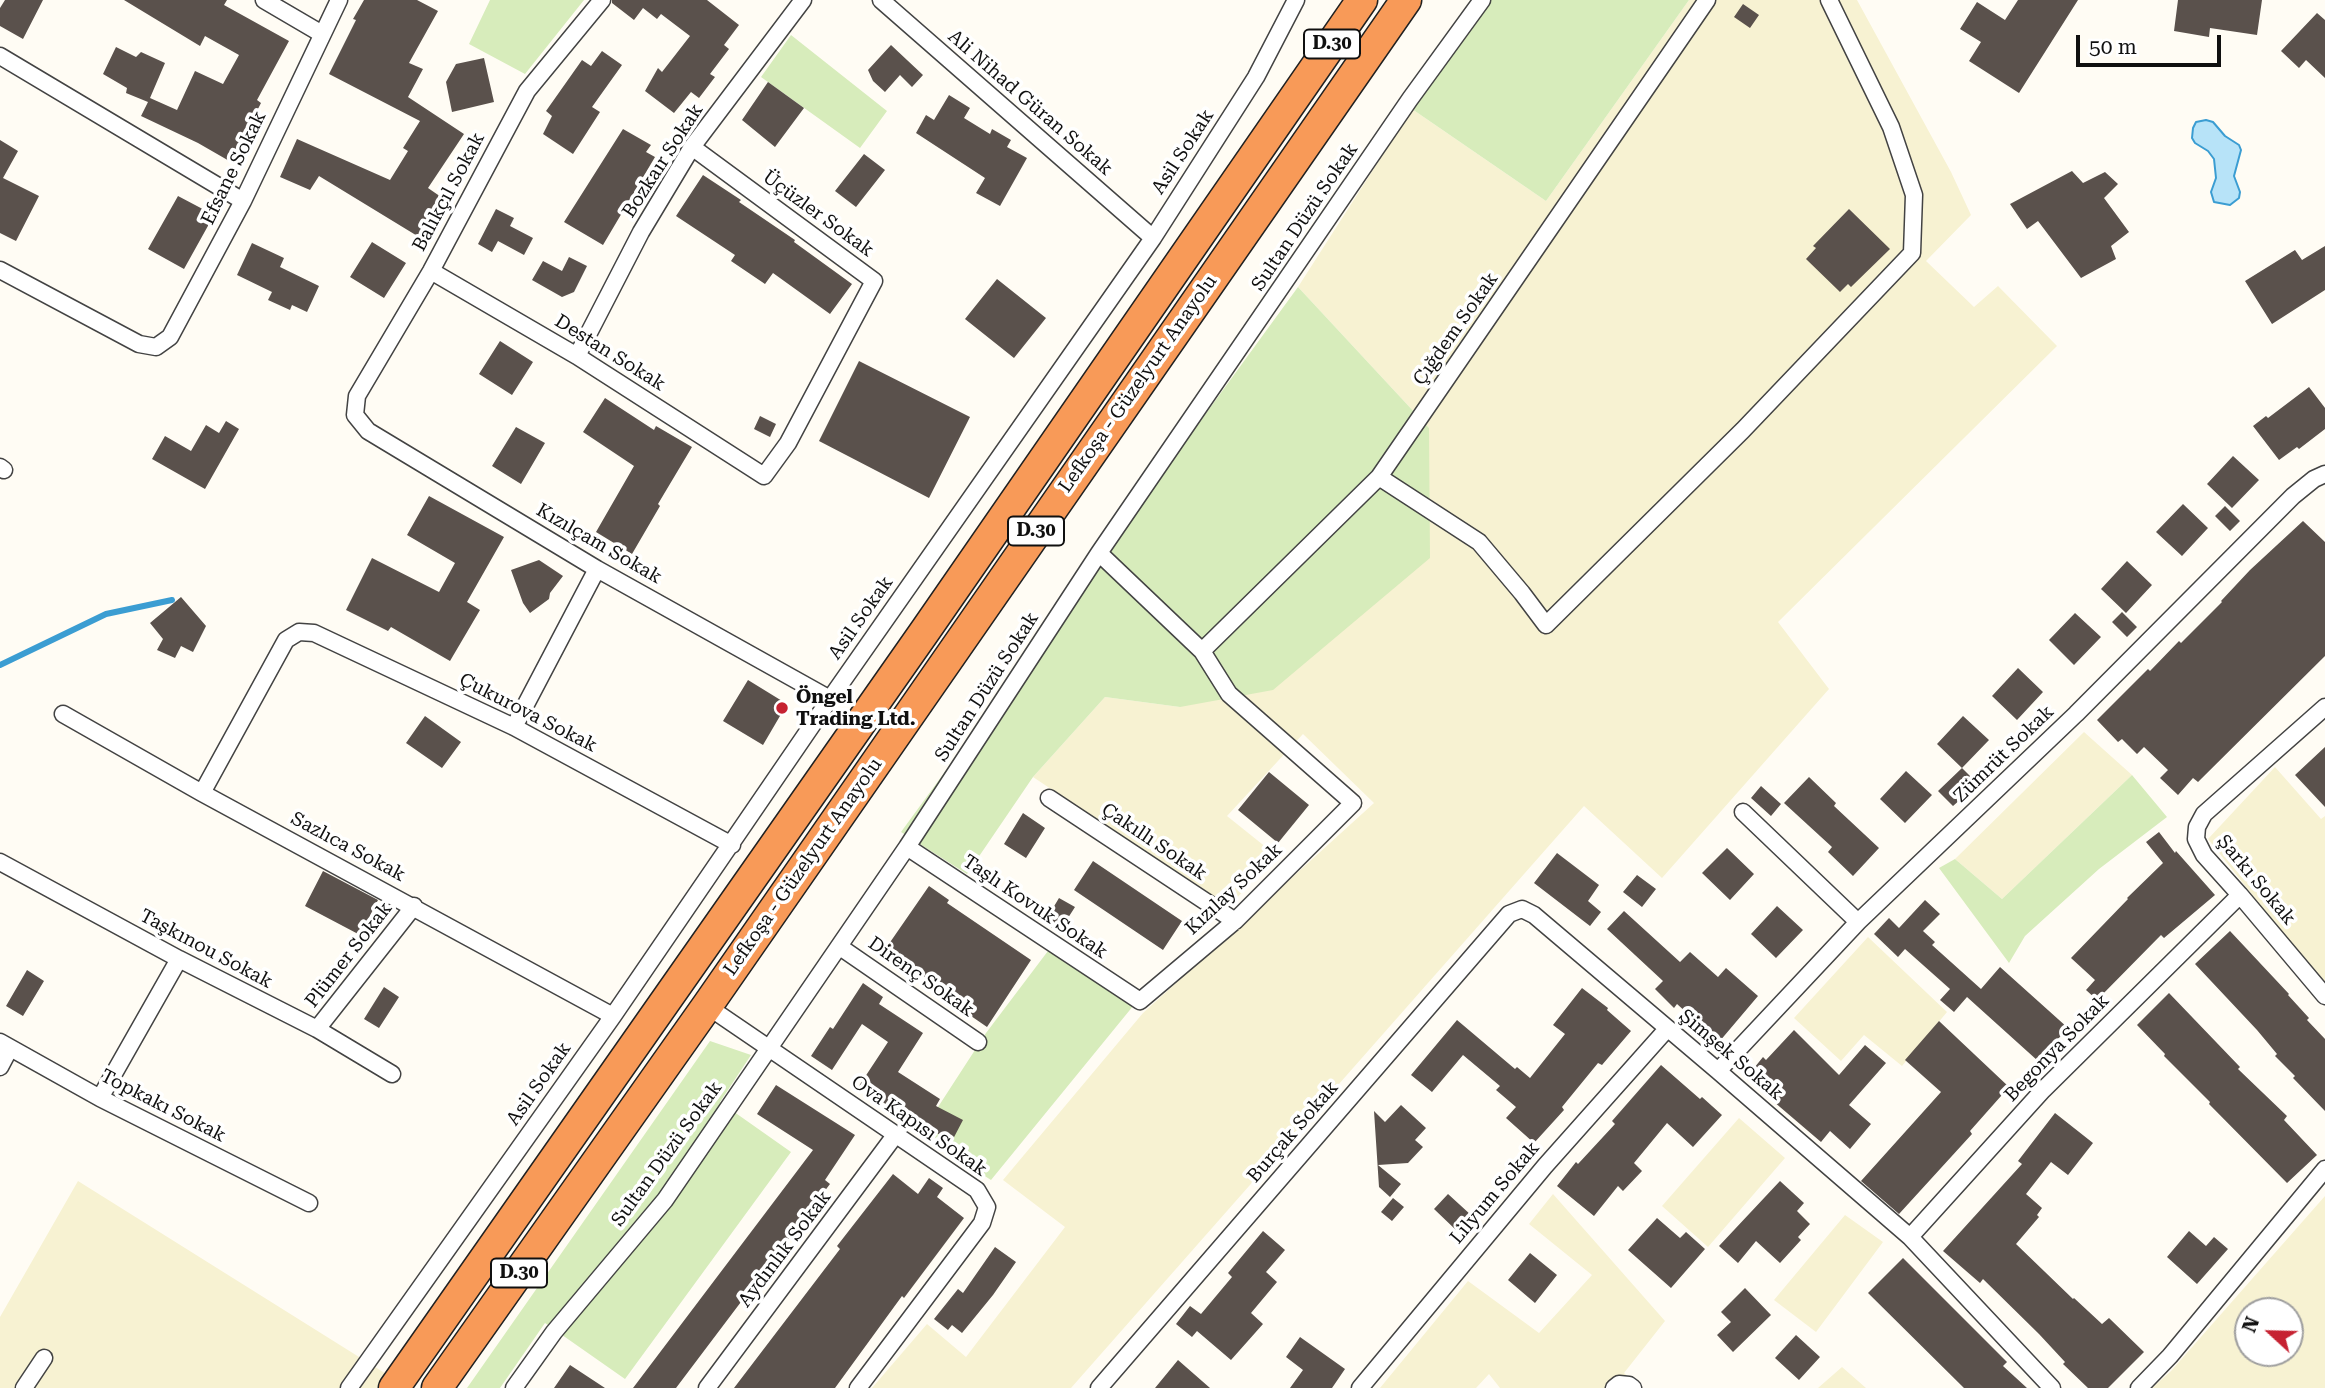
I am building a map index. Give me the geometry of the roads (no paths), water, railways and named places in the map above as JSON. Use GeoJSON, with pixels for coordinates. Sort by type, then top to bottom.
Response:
{"type":"FeatureCollection","features":[{"type":"Feature","properties":{"kind":"highway","name":"Lefkoşa - Güzelyurt Anayolu"},"geometry":{"type":"LineString","coordinates":[[394,1388],[925,631],[1362,0]]}},
{"type":"Feature","properties":{"kind":"highway","name":"Lefkoşa - Güzelyurt Anayolu"},"geometry":{"type":"LineString","coordinates":[[437,1388],[707,1006],[1406,0]]}},
{"type":"Feature","properties":{"kind":"street"},"geometry":{"type":"LineString","coordinates":[[264,0],[322,34]]}},
{"type":"Feature","properties":{"kind":"street","name":"Efsane Sokak"},"geometry":{"type":"LineString","coordinates":[[0,270],[139,344],[156,347],[170,337],[243,201],[339,0]]}},
{"type":"Feature","properties":{"kind":"street","name":"Balıkçıl Sokak"},"geometry":{"type":"LineString","coordinates":[[355,415],[357,396],[431,271],[527,91],[601,0]]}},
{"type":"Feature","properties":{"kind":"street","name":"Bozkaır Sokak"},"geometry":{"type":"LineString","coordinates":[[577,356],[641,232],[692,147],[803,0]]}},
{"type":"Feature","properties":{"kind":"street","name":"Ali Nihad Güran Sokak"},"geometry":{"type":"LineString","coordinates":[[881,0],[1153,238]]}},
{"type":"Feature","properties":{"kind":"street","name":"Asil Sokak"},"geometry":{"type":"LineString","coordinates":[[349,1388],[613,1016],[830,699],[1153,238],[1256,77],[1296,0]]}},
{"type":"Feature","properties":{"kind":"street","name":"Sultan Düzü Sokak"},"geometry":{"type":"LineString","coordinates":[[514,1388],[554,1332],[665,1200],[840,947],[1099,554],[1410,99],[1482,0]]}},
{"type":"Feature","properties":{"kind":"street","name":"Çığdem Sokak"},"geometry":{"type":"LineString","coordinates":[[1202,651],[1379,477],[1707,0]]}},
{"type":"Feature","properties":{"kind":"street"},"geometry":{"type":"LineString","coordinates":[[1379,477],[1479,542],[1546,625],[1743,430],[1912,253],[1914,195],[1891,127],[1829,0]]}},
{"type":"Feature","properties":{"kind":"street"},"geometry":{"type":"LineString","coordinates":[[0,56],[243,201]]}},
{"type":"Feature","properties":{"kind":"street","name":"Üçüzler Sokak"},"geometry":{"type":"LineString","coordinates":[[692,147],[874,282],[788,443],[764,476]]}},
{"type":"Feature","properties":{"kind":"street","name":"Destan Sokak"},"geometry":{"type":"LineString","coordinates":[[431,271],[577,356],[764,476]]}},
{"type":"Feature","properties":{"kind":"street","name":"Kızılçam Sokak"},"geometry":{"type":"LineString","coordinates":[[355,415],[368,431],[597,569],[830,699]]}},
{"type":"Feature","properties":{"kind":"street","name":"Zümrüt Sokak"},"geometry":{"type":"LineString","coordinates":[[1718,1071],[1858,922],[2077,714],[2293,496],[2314,479],[2325,474]]}},
{"type":"Feature","properties":{"kind":"street"},"geometry":{"type":"LineString","coordinates":[[1099,554],[1202,651]]}},
{"type":"Feature","properties":{"kind":"street"},"geometry":{"type":"LineString","coordinates":[[514,727],[597,569]]}},
{"type":"Feature","properties":{"kind":"street","name":"Çukurova Sokak"},"geometry":{"type":"LineString","coordinates":[[202,793],[286,640],[299,632],[314,633],[514,727],[732,845]]}},
{"type":"Feature","properties":{"kind":"street","name":"Kızılay Sokak"},"geometry":{"type":"LineString","coordinates":[[1140,1001],[1235,921],[1353,803],[1229,694],[1202,651]]}},
{"type":"Feature","properties":{"kind":"street","name":"Şarkı Sokak"},"geometry":{"type":"LineString","coordinates":[[2325,707],[2204,814],[2197,827],[2196,839],[2204,855],[2325,996]]}},
{"type":"Feature","properties":{"kind":"street","name":"Sazlıca Sokak"},"geometry":{"type":"LineString","coordinates":[[63,714],[202,793],[613,1016]]}},
{"type":"Feature","properties":{"kind":"street","name":"Çakıllı Sokak"},"geometry":{"type":"LineString","coordinates":[[1049,799],[1235,921]]}},
{"type":"Feature","properties":{"kind":"street"},"geometry":{"type":"LineString","coordinates":[[1743,812],[1858,922]]}},
{"type":"Feature","properties":{"kind":"street","name":"Taşlı Kovuk Sokak"},"geometry":{"type":"LineString","coordinates":[[907,847],[1140,1001]]}},
{"type":"Feature","properties":{"kind":"street","name":"Taşkınou Sokak"},"geometry":{"type":"LineString","coordinates":[[0,862],[178,959],[317,1030],[392,1074]]}},
{"type":"Feature","properties":{"kind":"street","name":"Begonya Sokak"},"geometry":{"type":"LineString","coordinates":[[1910,1237],[2043,1090],[2240,895]]}},
{"type":"Feature","properties":{"kind":"street","name":"Plümer Sokak"},"geometry":{"type":"LineString","coordinates":[[317,1030],[414,906]]}},
{"type":"Feature","properties":{"kind":"street","name":"Şimşek Sokak"},"geometry":{"type":"LineString","coordinates":[[1522,909],[1534,915],[1910,1237],[2052,1388]]}},
{"type":"Feature","properties":{"kind":"street","name":"Burçak Sokak"},"geometry":{"type":"LineString","coordinates":[[1099,1388],[1509,914],[1522,909]]}},
{"type":"Feature","properties":{"kind":"street","name":"Direnç Sokak"},"geometry":{"type":"LineString","coordinates":[[840,947],[978,1042]]}},
{"type":"Feature","properties":{"kind":"street"},"geometry":{"type":"LineString","coordinates":[[100,1098],[178,959]]}},
{"type":"Feature","properties":{"kind":"street","name":"Ova Kapısı Sokak"},"geometry":{"type":"LineString","coordinates":[[707,1006],[977,1190],[987,1207],[982,1223],[858,1388]]}},
{"type":"Feature","properties":{"kind":"street","name":"Lilyum Sokak"},"geometry":{"type":"LineString","coordinates":[[1360,1388],[1545,1166],[1667,1029]]}},
{"type":"Feature","properties":{"kind":"street"},"geometry":{"type":"LineString","coordinates":[[0,1067],[5,1045]]}},
{"type":"Feature","properties":{"kind":"street","name":"Topkakı Sokak"},"geometry":{"type":"LineString","coordinates":[[5,1045],[100,1098],[309,1203]]}},
{"type":"Feature","properties":{"kind":"street","name":"Aydınlık Sokak"},"geometry":{"type":"LineString","coordinates":[[707,1388],[896,1135]]}},
{"type":"Feature","properties":{"kind":"street"},"geometry":{"type":"LineString","coordinates":[[2139,1388],[2170,1356],[2325,1169]]}},
{"type":"Feature","properties":{"kind":"street"},"geometry":{"type":"LineString","coordinates":[[24,1388],[44,1358]]}},
{"type":"Feature","properties":{"kind":"street"},"geometry":{"type":"LineString","coordinates":[[1614,1388],[1619,1384],[1633,1388]]}},
{"type":"Feature","properties":{"kind":"water"},"geometry":{"type":"Polygon","coordinates":[[[2196,122],[2213,122],[2225,136],[2239,145],[2241,150],[2234,176],[2240,192],[2239,198],[2230,205],[2214,202],[2211,192],[2216,178],[2214,159],[2192,138],[2196,122]]]}},
{"type":"Feature","properties":{"kind":"waterway"},"geometry":{"type":"LineString","coordinates":[[0,665],[106,614],[172,600]]}},
{"type":"Feature","properties":{"kind":"place","name":"Öngel Trading Ltd."},"geometry":{"type":"Point","coordinates":[782,708]}}]}
